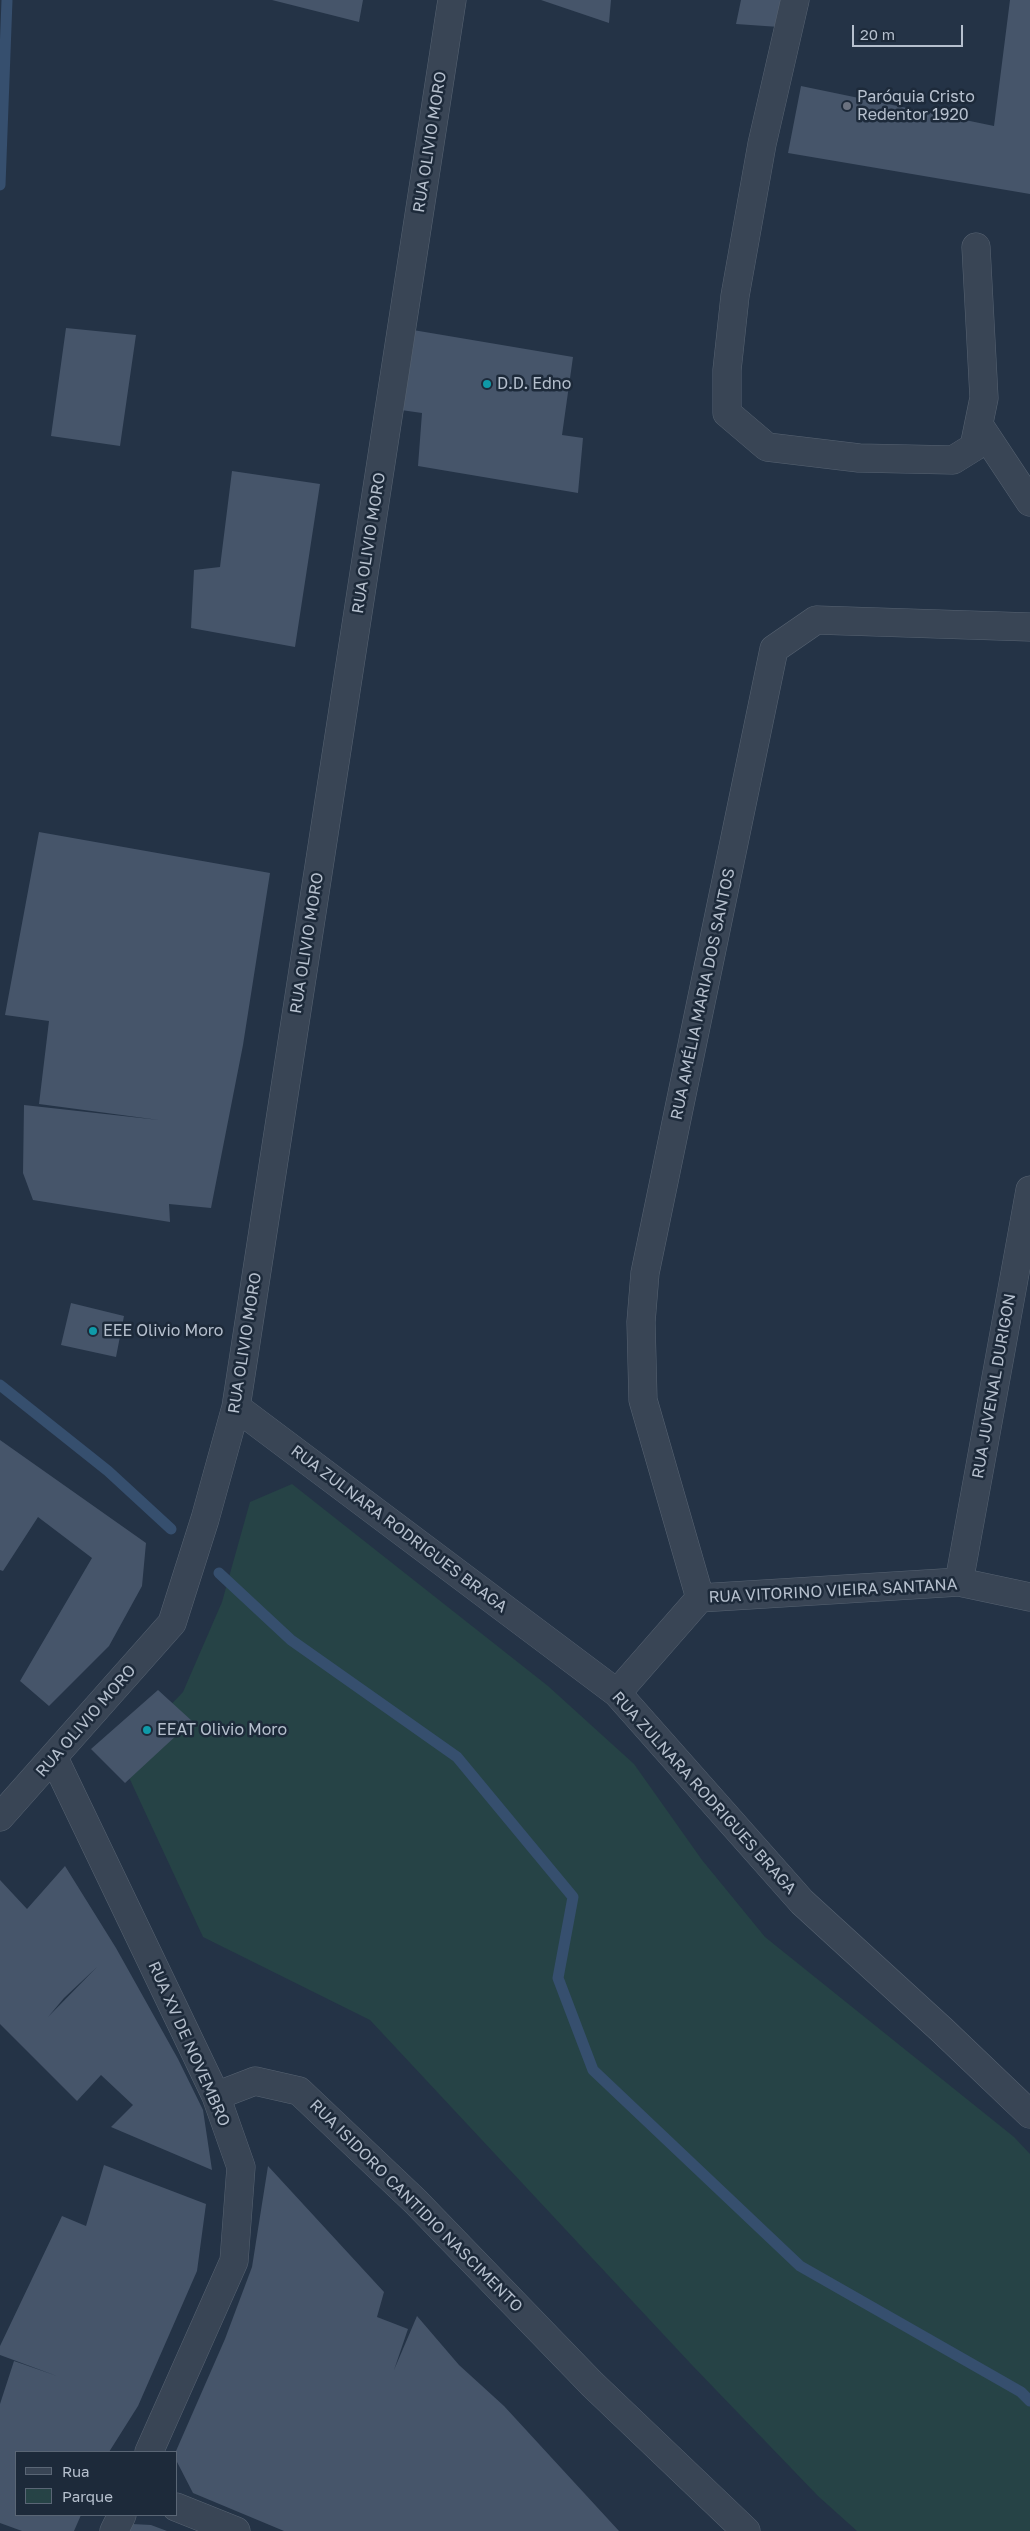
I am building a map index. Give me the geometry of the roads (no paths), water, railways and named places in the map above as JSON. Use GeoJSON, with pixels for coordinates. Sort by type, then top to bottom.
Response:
{"type":"FeatureCollection","features":[{"type":"Feature","properties":{"kind":"street","name":"RUA OLIVIO MORO"},"geometry":{"type":"LineString","coordinates":[[0,1817],[172,1623],[205,1519],[236,1407],[452,0]]}},
{"type":"Feature","properties":{"kind":"street"},"geometry":{"type":"LineString","coordinates":[[795,0],[762,144],[735,296],[726,370],[727,413],[767,447],[859,458],[953,460],[974,446],[984,398],[976,247]]}},
{"type":"Feature","properties":{"kind":"street"},"geometry":{"type":"LineString","coordinates":[[979,426],[1030,502]]}},
{"type":"Feature","properties":{"kind":"street","name":"RUA AMÉLIA MARIA DOS SANTOS"},"geometry":{"type":"LineString","coordinates":[[700,1598],[643,1400],[641,1322],[645,1273],[774,649],[816,620],[1030,627]]}},
{"type":"Feature","properties":{"kind":"street","name":"RUA JUVENAL DURIGON"},"geometry":{"type":"LineString","coordinates":[[959,1582],[1025,1240],[1030,1190]]}},
{"type":"Feature","properties":{"kind":"street","name":"RUA ZULNARA RODRIGUES BRAGA"},"geometry":{"type":"LineString","coordinates":[[236,1407],[617,1693],[802,1902],[942,2030],[1030,2114]]}},
{"type":"Feature","properties":{"kind":"street","name":"RUA VITORINO VIEIRA SANTANA"},"geometry":{"type":"LineString","coordinates":[[617,1693],[700,1598],[959,1582],[1030,1597]]}},
{"type":"Feature","properties":{"kind":"street","name":"RUA XV DE NOVEMBRO"},"geometry":{"type":"LineString","coordinates":[[54,1758],[216,2096],[242,2167],[234,2261],[149,2451]]}},
{"type":"Feature","properties":{"kind":"street","name":"RUA ISIDORO CANTIDIO NASCIMENTO"},"geometry":{"type":"LineString","coordinates":[[216,2096],[255,2081],[299,2091],[416,2202],[592,2384],[746,2531]]}},
{"type":"Feature","properties":{"kind":"street"},"geometry":{"type":"LineString","coordinates":[[178,2508],[236,2531]]}},
{"type":"Feature","properties":{"kind":"street"},"geometry":{"type":"LineString","coordinates":[[114,2531],[122,2516]]}},
{"type":"Feature","properties":{"kind":"waterway"},"geometry":{"type":"LineString","coordinates":[[0,185],[7,0]]}},
{"type":"Feature","properties":{"kind":"waterway"},"geometry":{"type":"LineString","coordinates":[[0,1385],[108,1471],[171,1529]]}},
{"type":"Feature","properties":{"kind":"waterway"},"geometry":{"type":"LineString","coordinates":[[219,1573],[291,1640],[457,1757],[573,1897],[558,1978],[593,2070],[800,2266],[1021,2392],[1030,2401]]}},
{"type":"Feature","properties":{"kind":"place","name":"Paróquia Cristo Redentor 1920"},"geometry":{"type":"Point","coordinates":[847,106]}},
{"type":"Feature","properties":{"kind":"place","name":"D.D. Edno"},"geometry":{"type":"Point","coordinates":[487,384]}},
{"type":"Feature","properties":{"kind":"place","name":"EEE Olivio Moro"},"geometry":{"type":"Point","coordinates":[93,1331]}},
{"type":"Feature","properties":{"kind":"place","name":"EEAT Olivio Moro"},"geometry":{"type":"Point","coordinates":[147,1730]}}]}
